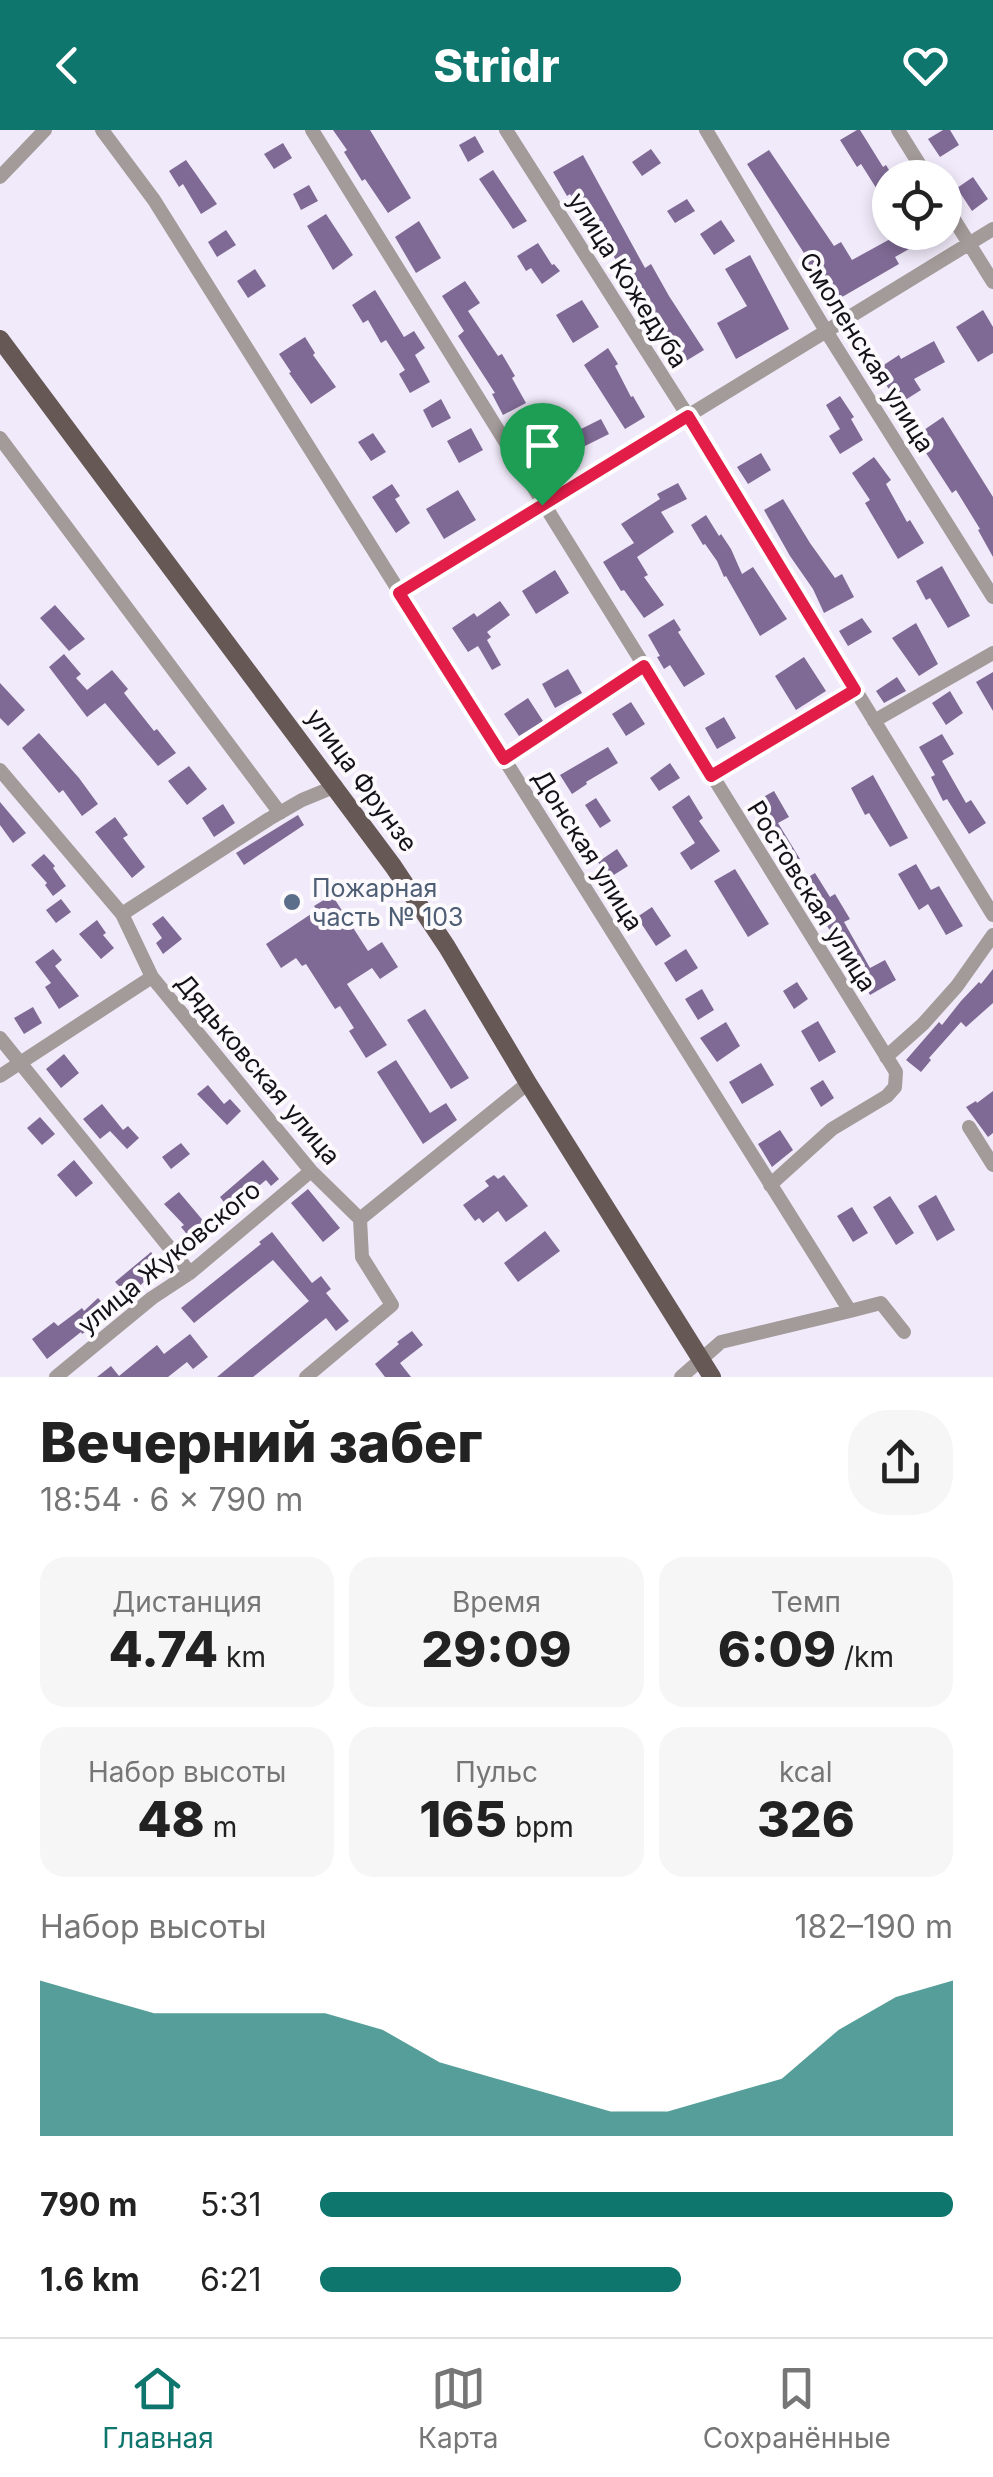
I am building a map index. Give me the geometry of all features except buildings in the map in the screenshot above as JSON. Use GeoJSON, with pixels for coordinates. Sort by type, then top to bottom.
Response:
{"type":"FeatureCollection","features":[{"type":"Feature","properties":{"kind":"main road","name":"улица Фрунзе"},"geometry":{"type":"LineString","coordinates":[[0,339],[394,866],[712,1377]]}},
{"type":"Feature","properties":{"kind":"street"},"geometry":{"type":"LineString","coordinates":[[0,177],[45,130]]}},
{"type":"Feature","properties":{"kind":"street","name":"Донская улица"},"geometry":{"type":"LineString","coordinates":[[102,130],[154,200],[850,1310]]}},
{"type":"Feature","properties":{"kind":"street","name":"Ростовская улица"},"geometry":{"type":"LineString","coordinates":[[312,130],[896,1072],[895,1088],[887,1096],[832,1129],[770,1184]]}},
{"type":"Feature","properties":{"kind":"street","name":"улица Кожедуба"},"geometry":{"type":"LineString","coordinates":[[506,130],[688,416],[993,915]]}},
{"type":"Feature","properties":{"kind":"street","name":"Смоленская улица"},"geometry":{"type":"LineString","coordinates":[[706,130],[826,331],[993,597]]}},
{"type":"Feature","properties":{"kind":"street"},"geometry":{"type":"LineString","coordinates":[[898,130],[917,160]]}},
{"type":"Feature","properties":{"kind":"street"},"geometry":{"type":"LineString","coordinates":[[399,593],[993,229]]}},
{"type":"Feature","properties":{"kind":"street"},"geometry":{"type":"LineString","coordinates":[[962,232],[993,282]]}},
{"type":"Feature","properties":{"kind":"street"},"geometry":{"type":"LineString","coordinates":[[0,438],[280,812]]}},
{"type":"Feature","properties":{"kind":"street"},"geometry":{"type":"LineString","coordinates":[[874,721],[993,653]]}},
{"type":"Feature","properties":{"kind":"street"},"geometry":{"type":"LineString","coordinates":[[504,759],[644,666]]}},
{"type":"Feature","properties":{"kind":"street"},"geometry":{"type":"LineString","coordinates":[[711,776],[855,690]]}},
{"type":"Feature","properties":{"kind":"street","name":"Дядьковская улица"},"geometry":{"type":"LineString","coordinates":[[0,770],[122,914],[152,976],[311,1171],[360,1218]]}},
{"type":"Feature","properties":{"kind":"street"},"geometry":{"type":"LineString","coordinates":[[122,914],[280,812],[336,786]]}},
{"type":"Feature","properties":{"kind":"street"},"geometry":{"type":"LineString","coordinates":[[886,1057],[957,986],[993,935]]}},
{"type":"Feature","properties":{"kind":"street"},"geometry":{"type":"LineString","coordinates":[[0,1076],[152,976]]}},
{"type":"Feature","properties":{"kind":"street"},"geometry":{"type":"LineString","coordinates":[[0,1038],[190,1272]]}},
{"type":"Feature","properties":{"kind":"street"},"geometry":{"type":"LineString","coordinates":[[306,1377],[392,1305],[362,1257],[360,1218],[528,1082]]}},
{"type":"Feature","properties":{"kind":"street"},"geometry":{"type":"LineString","coordinates":[[968,1127],[993,1166]]}},
{"type":"Feature","properties":{"kind":"street","name":"улица Жуковского"},"geometry":{"type":"LineString","coordinates":[[56,1377],[311,1171]]}},
{"type":"Feature","properties":{"kind":"street"},"geometry":{"type":"LineString","coordinates":[[681,1377],[721,1342],[882,1303],[904,1332]]}},
{"type":"Feature","properties":{"kind":"place","name":"Пожарная часть № 103"},"geometry":{"type":"Point","coordinates":[292,902]}},
{"type":"Feature","properties":{"kind":"route"},"geometry":{"type":"LineString","coordinates":[[688,416],[855,690],[711,776],[644,666],[504,759],[399,593],[542,505],[688,416]]}}]}
